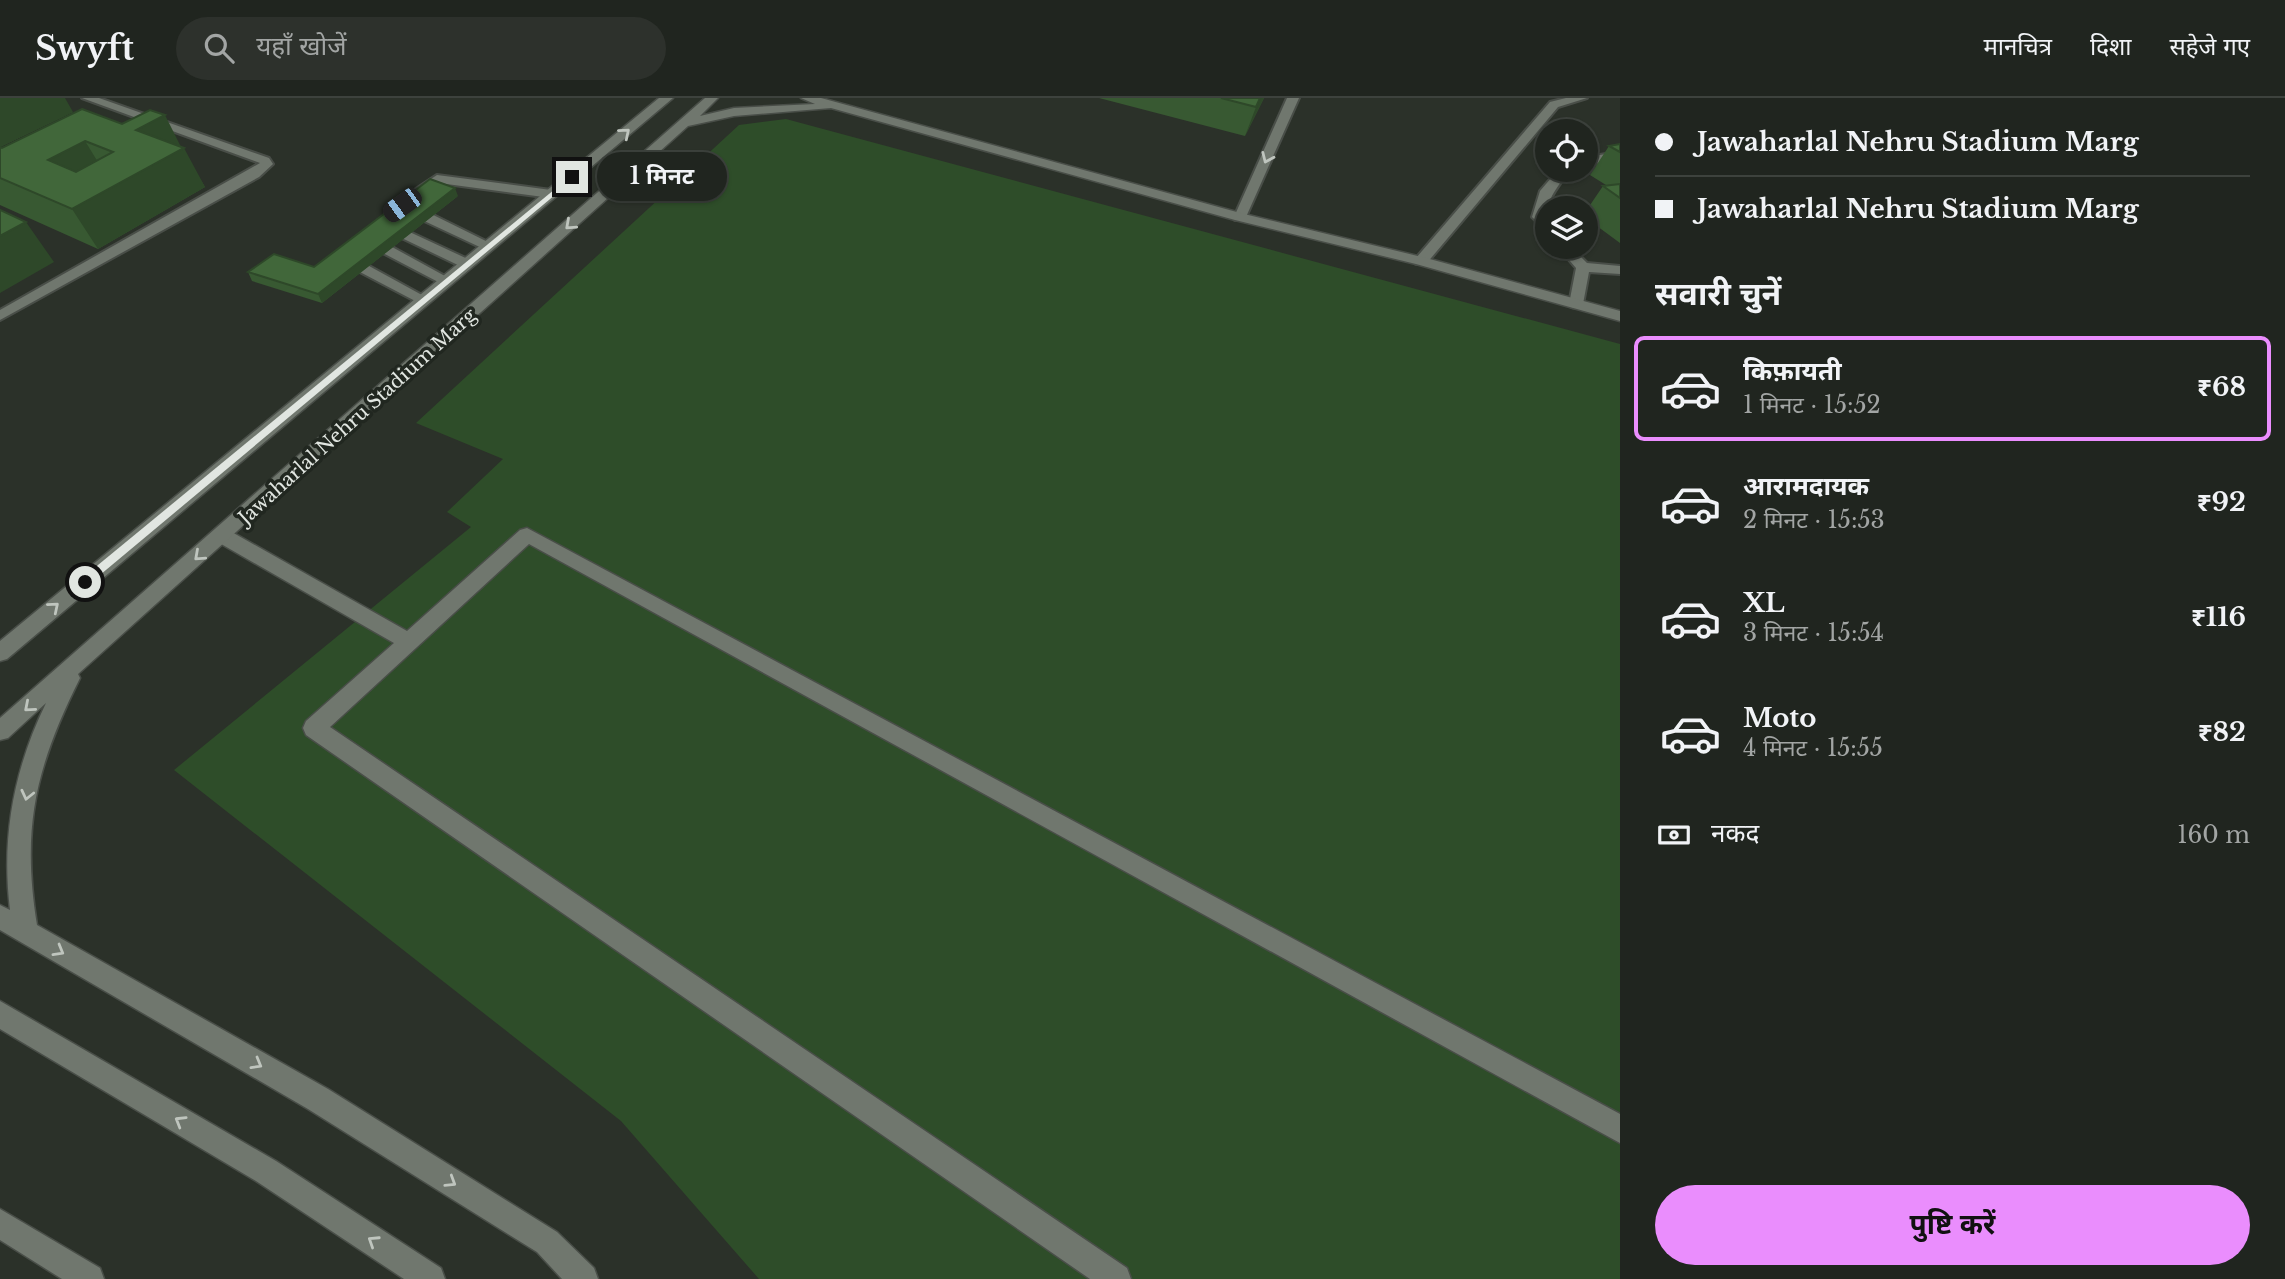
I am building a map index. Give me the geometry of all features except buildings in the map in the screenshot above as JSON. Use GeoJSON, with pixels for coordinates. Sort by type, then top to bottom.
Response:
{"type":"FeatureCollection","features":[{"type":"Feature","properties":{"kind":"street"},"geometry":{"type":"LineString","coordinates":[[1,652],[667,98]]}},
{"type":"Feature","properties":{"kind":"street","name":"Jawaharlal Nehru Stadium Marg"},"geometry":{"type":"LineString","coordinates":[[0,731],[223,536],[712,98]]}},
{"type":"Feature","properties":{"kind":"street"},"geometry":{"type":"LineString","coordinates":[[807,98],[1240,217],[1421,261],[1620,316]]}},
{"type":"Feature","properties":{"kind":"street"},"geometry":{"type":"LineString","coordinates":[[684,123],[734,112],[839,107]]}},
{"type":"Feature","properties":{"kind":"street"},"geometry":{"type":"LineString","coordinates":[[1115,1279],[314,728],[527,535],[1620,1129]]}},
{"type":"Feature","properties":{"kind":"street"},"geometry":{"type":"LineString","coordinates":[[223,536],[409,642]]}},
{"type":"Feature","properties":{"kind":"street"},"geometry":{"type":"LineString","coordinates":[[26,932],[18,880],[18,833],[50,713],[78,664]]}},
{"type":"Feature","properties":{"kind":"street"},"geometry":{"type":"LineString","coordinates":[[0,917],[330,1106],[547,1242],[583,1279]]}},
{"type":"Feature","properties":{"kind":"street"},"geometry":{"type":"LineString","coordinates":[[0,1014],[266,1171],[430,1279]]}},
{"type":"Feature","properties":{"kind":"street"},"geometry":{"type":"LineString","coordinates":[[0,1223],[89,1279]]}},
{"type":"Feature","properties":{"kind":"lane"},"geometry":{"type":"LineString","coordinates":[[0,316],[256,174],[267,164],[265,161],[88,98]]}},
{"type":"Feature","properties":{"kind":"lane"},"geometry":{"type":"LineString","coordinates":[[1240,217],[1293,98]]}},
{"type":"Feature","properties":{"kind":"lane"},"geometry":{"type":"LineString","coordinates":[[1421,261],[1554,104],[1581,98]]}},
{"type":"Feature","properties":{"kind":"lane"},"geometry":{"type":"LineString","coordinates":[[1598,160],[1620,156]]}},
{"type":"Feature","properties":{"kind":"lane"},"geometry":{"type":"LineString","coordinates":[[344,247],[437,179],[551,194]]}},
{"type":"Feature","properties":{"kind":"lane"},"geometry":{"type":"LineString","coordinates":[[391,212],[489,246]]}},
{"type":"Feature","properties":{"kind":"lane"},"geometry":{"type":"LineString","coordinates":[[391,212],[467,264]]}},
{"type":"Feature","properties":{"kind":"lane"},"geometry":{"type":"LineString","coordinates":[[344,247],[447,281]]}},
{"type":"Feature","properties":{"kind":"lane"},"geometry":{"type":"LineString","coordinates":[[344,247],[424,300]]}},
{"type":"Feature","properties":{"kind":"lane"},"geometry":{"type":"LineString","coordinates":[[1575,259],[1583,267],[1620,270]]}},
{"type":"Feature","properties":{"kind":"lane"},"geometry":{"type":"LineString","coordinates":[[1576,304],[1583,267]]}},
{"type":"Feature","properties":{"kind":"green space"},"geometry":{"type":"Polygon","coordinates":[[[786,119],[1620,344],[1620,1279],[759,1279],[621,1121],[174,770],[471,527],[447,512],[503,459],[416,423],[739,125],[786,119]]]}},
{"type":"Feature","properties":{"kind":"route"},"geometry":{"type":"LineString","coordinates":[[85,582],[572,177]]}}]}
